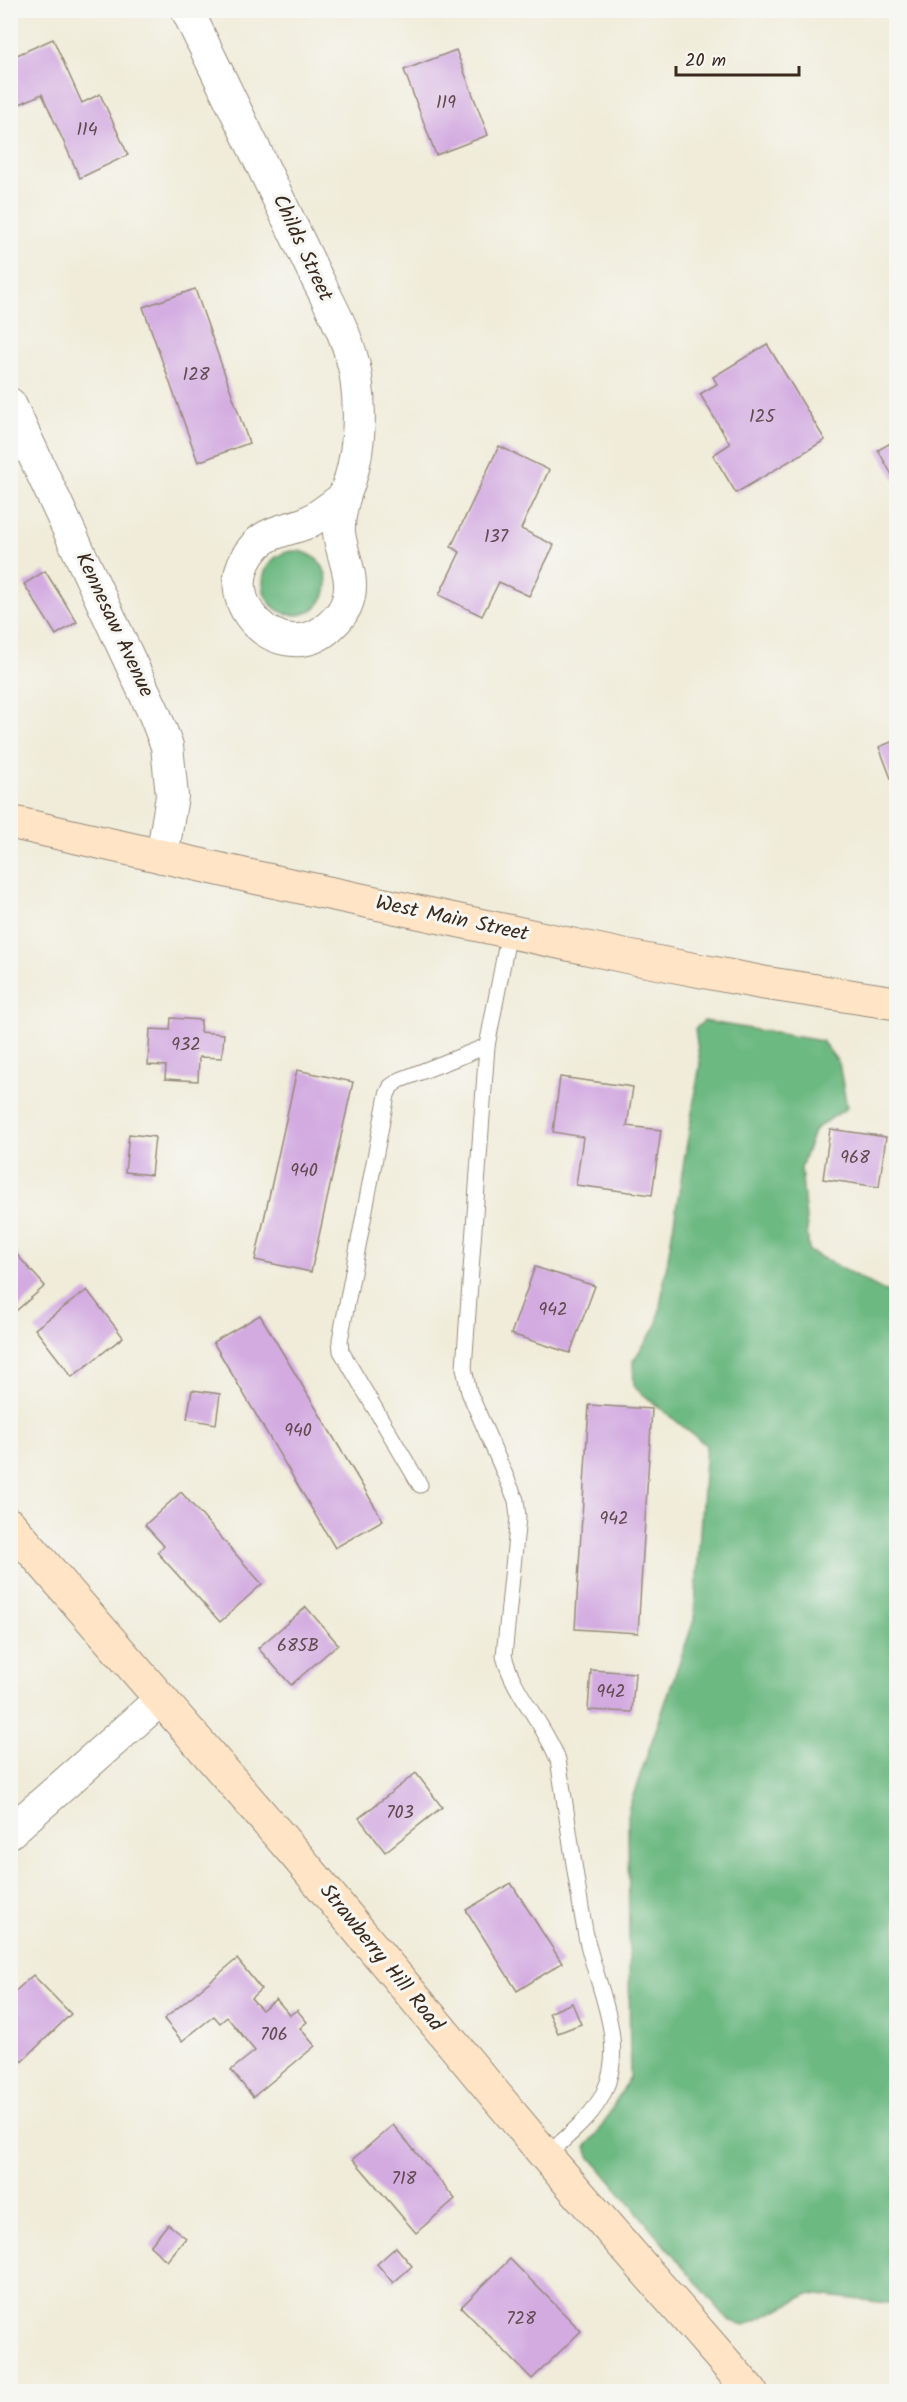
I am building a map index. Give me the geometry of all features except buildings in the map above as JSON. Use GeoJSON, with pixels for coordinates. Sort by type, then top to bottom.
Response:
{"type":"FeatureCollection","features":[{"type":"Feature","properties":{"kind":"main road","name":"West Main Street"},"geometry":{"type":"LineString","coordinates":[[10,822],[509,932],[764,983],[897,1003]]}},
{"type":"Feature","properties":{"kind":"main road","name":"Strawberry Hill Road"},"geometry":{"type":"LineString","coordinates":[[10,1524],[296,1855],[546,2156],[751,2391]]}},
{"type":"Feature","properties":{"kind":"street","name":"Childs Street"},"geometry":{"type":"LineString","coordinates":[[187,10],[286,213],[352,358],[358,399],[357,453],[353,475],[344,497],[339,520],[342,547],[351,584],[348,601],[340,617],[327,629],[311,638],[293,639],[276,636],[259,627],[247,612],[240,594],[240,576],[246,558],[258,543],[274,532],[309,522],[344,497]]}},
{"type":"Feature","properties":{"kind":"street","name":"Kennesaw Avenue"},"geometry":{"type":"LineString","coordinates":[[10,404],[156,715],[166,747],[172,796],[162,857]]}},
{"type":"Feature","properties":{"kind":"street"},"geometry":{"type":"LineString","coordinates":[[10,1832],[161,1699]]}},
{"type":"Feature","properties":{"kind":"lane"},"geometry":{"type":"LineString","coordinates":[[509,932],[487,1047],[464,1368],[469,1392],[516,1500],[518,1517],[504,1656],[509,1675],[550,1739],[558,1760],[586,1938],[606,2001],[610,2028],[611,2062],[604,2091],[584,2120],[546,2156]]}},
{"type":"Feature","properties":{"kind":"lane"},"geometry":{"type":"LineString","coordinates":[[420,1485],[341,1351],[340,1340],[387,1095],[391,1086],[400,1080],[487,1047]]}},
{"type":"Feature","properties":{"kind":"green space"},"geometry":{"type":"Polygon","coordinates":[[[295,551],[307,553],[318,560],[325,571],[327,583],[325,595],[318,606],[307,613],[295,615],[283,613],[272,606],[265,595],[263,583],[265,571],[272,560],[283,553],[295,551]]]}},
{"type":"Feature","properties":{"kind":"green space"},"geometry":{"type":"Polygon","coordinates":[[[704,1021],[822,1041],[839,1063],[847,1108],[815,1129],[801,1167],[809,1251],[896,1297],[896,2304],[809,2294],[745,2326],[730,2322],[588,2154],[586,2146],[598,2133],[630,2077],[628,1810],[694,1620],[706,1445],[634,1387],[633,1361],[657,1325],[700,1064],[695,1029],[704,1021]]]}}]}
